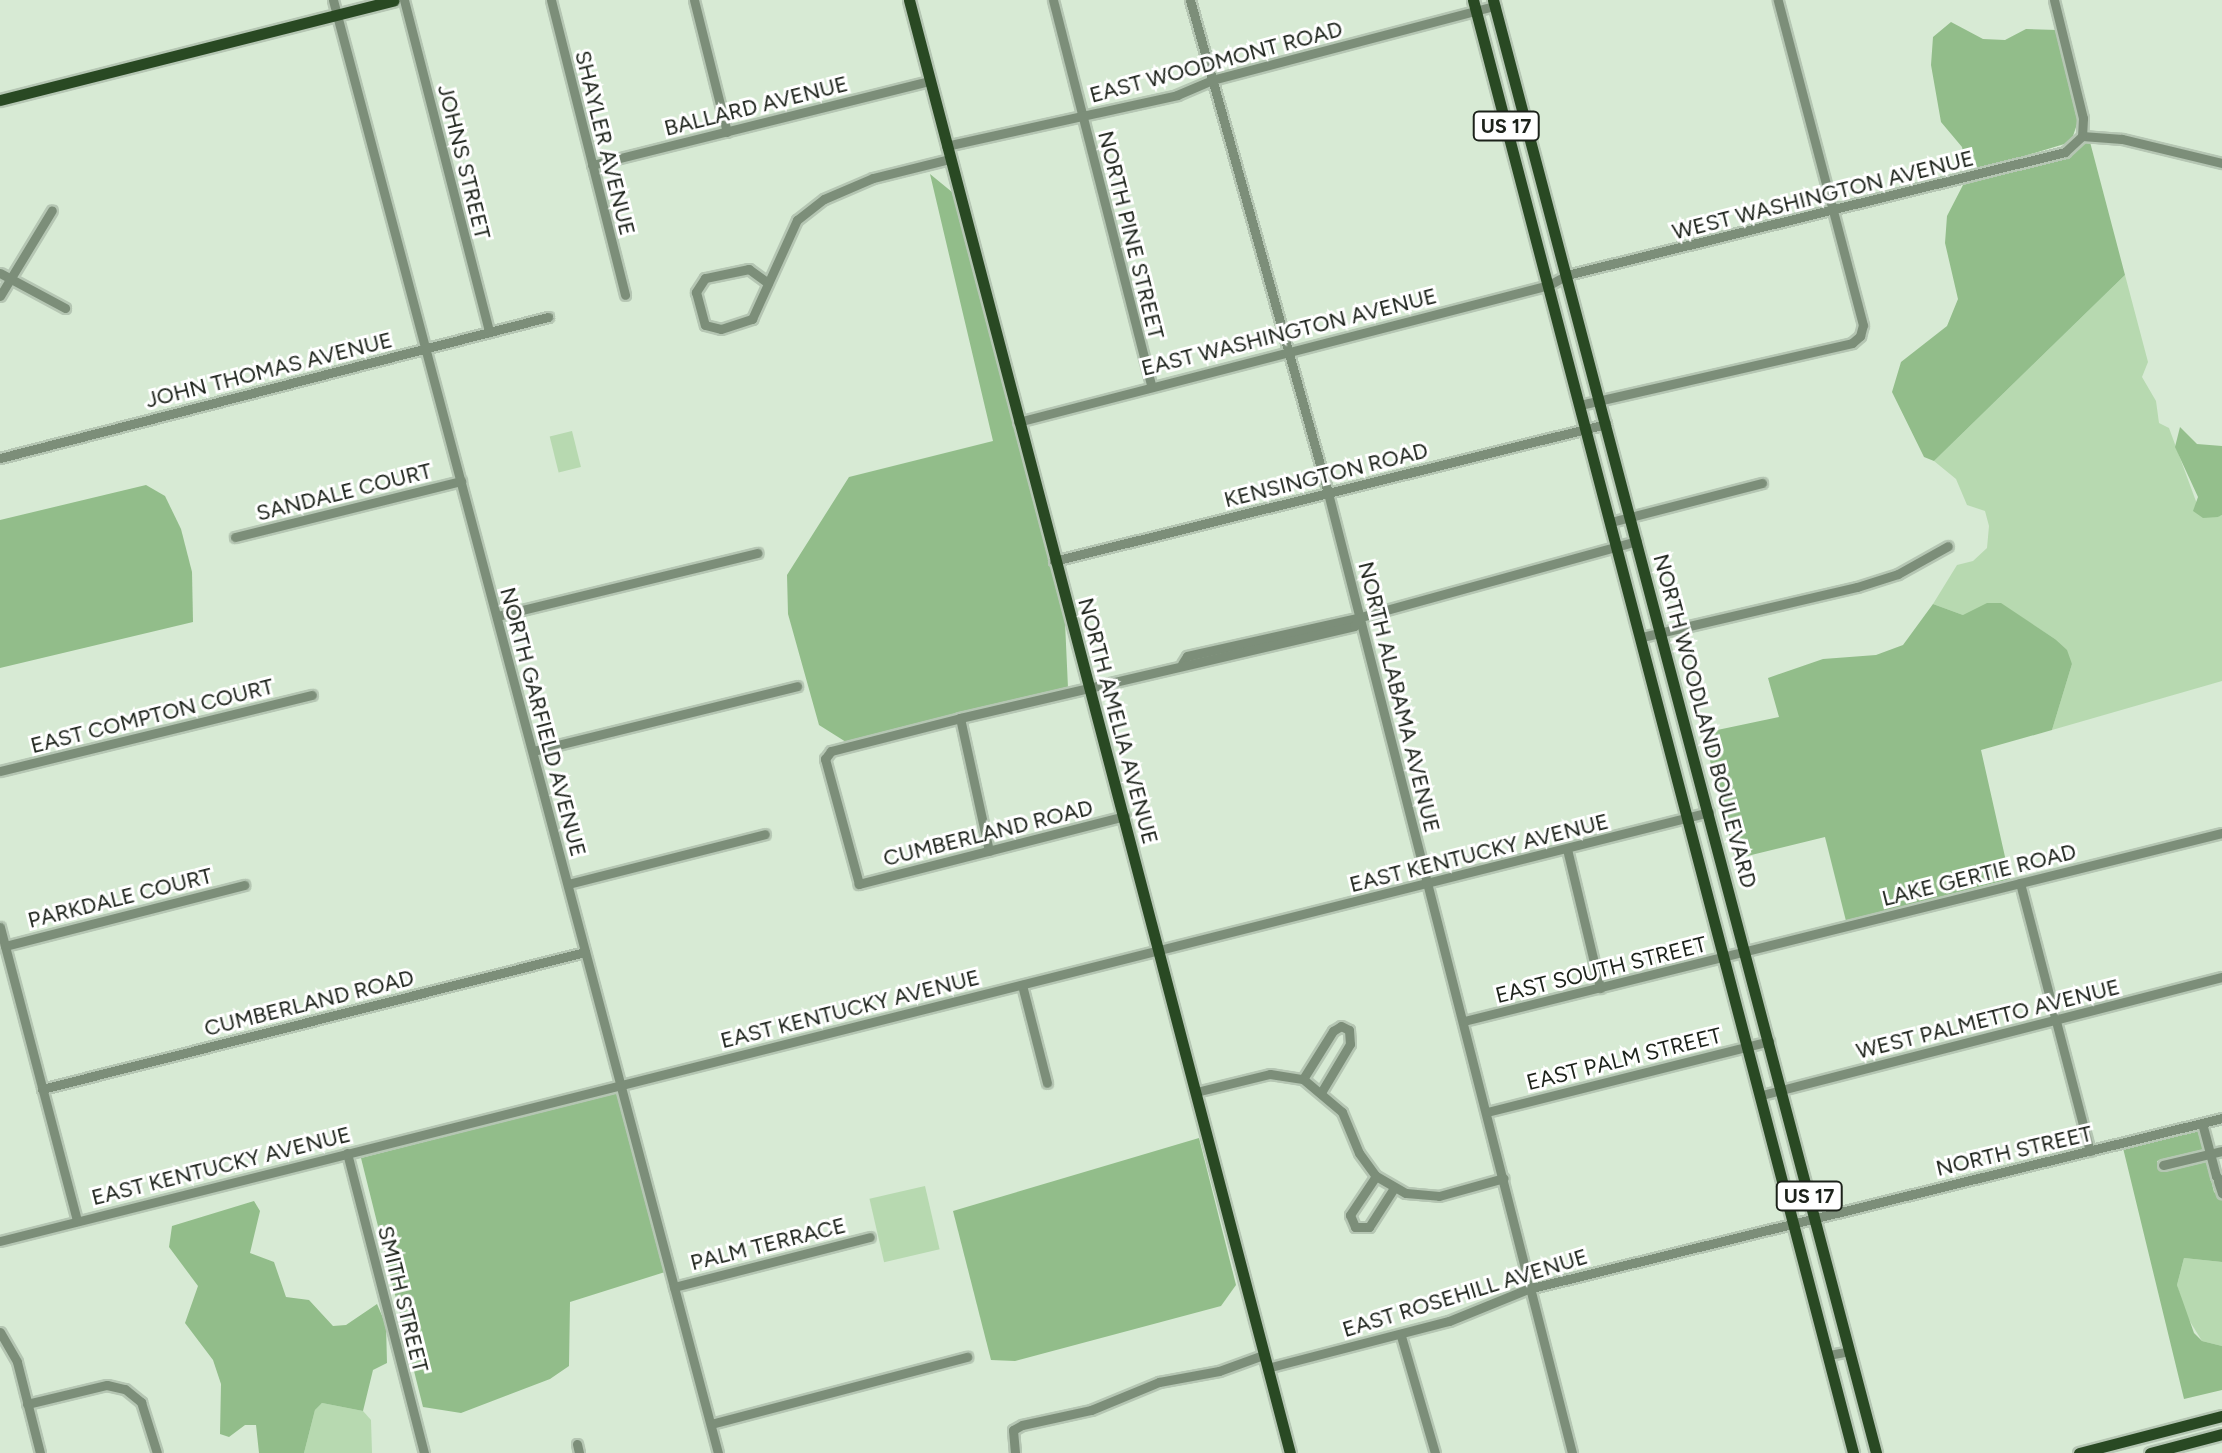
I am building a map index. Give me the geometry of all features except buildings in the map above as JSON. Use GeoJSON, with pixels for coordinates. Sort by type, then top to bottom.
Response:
{"type":"FeatureCollection","features":[{"type":"Feature","properties":{"kind":"main road"},"geometry":{"type":"LineString","coordinates":[[0,100],[394,0]]}},
{"type":"Feature","properties":{"kind":"main road","name":"NORTH AMELIA AVENUE"},"geometry":{"type":"LineString","coordinates":[[909,0],[1087,689],[1125,816],[1290,1453]]}},
{"type":"Feature","properties":{"kind":"main road","name":"NORTH WOODLAND BOULEVARD"},"geometry":{"type":"LineString","coordinates":[[1494,3],[1876,1453]]}},
{"type":"Feature","properties":{"kind":"main road","name":"NORTH WOODLAND BOULEVARD"},"geometry":{"type":"LineString","coordinates":[[1474,5],[1796,1221],[1853,1453]]}},
{"type":"Feature","properties":{"kind":"main road"},"geometry":{"type":"LineString","coordinates":[[2079,1453],[2222,1416]]}},
{"type":"Feature","properties":{"kind":"main road"},"geometry":{"type":"LineString","coordinates":[[2165,1449],[2166,1430]]}},
{"type":"Feature","properties":{"kind":"main road"},"geometry":{"type":"LineString","coordinates":[[2150,1453],[2222,1434]]}},
{"type":"Feature","properties":{"kind":"street","name":"NORTH GARFIELD AVENUE"},"geometry":{"type":"LineString","coordinates":[[333,0],[718,1453]]}},
{"type":"Feature","properties":{"kind":"street","name":"JOHNS STREET"},"geometry":{"type":"LineString","coordinates":[[404,0],[489,332]]}},
{"type":"Feature","properties":{"kind":"street","name":"SHAYLER AVENUE"},"geometry":{"type":"LineString","coordinates":[[551,0],[625,295]]}},
{"type":"Feature","properties":{"kind":"street"},"geometry":{"type":"LineString","coordinates":[[694,0],[727,132]]}},
{"type":"Feature","properties":{"kind":"street","name":"NORTH PINE STREET"},"geometry":{"type":"LineString","coordinates":[[1053,0],[1151,385]]}},
{"type":"Feature","properties":{"kind":"street","name":"NORTH ALABAMA AVENUE"},"geometry":{"type":"LineString","coordinates":[[1190,0],[1361,617],[1504,1178],[1528,1289],[1572,1453]]}},
{"type":"Feature","properties":{"kind":"street"},"geometry":{"type":"LineString","coordinates":[[1580,405],[1852,343],[1863,325],[1778,0]]}},
{"type":"Feature","properties":{"kind":"street"},"geometry":{"type":"LineString","coordinates":[[2054,0],[2083,118],[2082,136],[2122,139],[2222,163]]}},
{"type":"Feature","properties":{"kind":"street","name":"EAST WOODMONT ROAD"},"geometry":{"type":"LineString","coordinates":[[946,146],[1177,95],[1212,80],[1474,5],[1494,3]]}},
{"type":"Feature","properties":{"kind":"street","name":"BALLARD AVENUE"},"geometry":{"type":"LineString","coordinates":[[592,165],[929,81]]}},
{"type":"Feature","properties":{"kind":"street","name":"WEST WASHINGTON AVENUE"},"geometry":{"type":"LineString","coordinates":[[1567,275],[1835,213],[2065,152],[2082,136]]}},
{"type":"Feature","properties":{"kind":"street"},"geometry":{"type":"LineString","coordinates":[[779,259],[756,270],[699,282],[696,292],[705,325],[721,329],[752,319],[797,220],[824,199],[873,178],[949,159]]}},
{"type":"Feature","properties":{"kind":"street"},"geometry":{"type":"LineString","coordinates":[[0,296],[52,210]]}},
{"type":"Feature","properties":{"kind":"street"},"geometry":{"type":"LineString","coordinates":[[756,270],[768,283]]}},
{"type":"Feature","properties":{"kind":"street"},"geometry":{"type":"LineString","coordinates":[[0,273],[65,308]]}},
{"type":"Feature","properties":{"kind":"street","name":"EAST WASHINGTON AVENUE"},"geometry":{"type":"LineString","coordinates":[[1018,422],[1151,385],[1549,285],[1567,275]]}},
{"type":"Feature","properties":{"kind":"street","name":"JOHN THOMAS AVENUE"},"geometry":{"type":"LineString","coordinates":[[0,458],[548,317]]}},
{"type":"Feature","properties":{"kind":"street","name":"KENSINGTON ROAD"},"geometry":{"type":"LineString","coordinates":[[1054,561],[1606,424]]}},
{"type":"Feature","properties":{"kind":"street","name":"SANDALE COURT"},"geometry":{"type":"LineString","coordinates":[[235,537],[461,481]]}},
{"type":"Feature","properties":{"kind":"street"},"geometry":{"type":"LineString","coordinates":[[1611,522],[1762,483]]}},
{"type":"Feature","properties":{"kind":"street"},"geometry":{"type":"LineString","coordinates":[[989,851],[960,718],[1354,626],[1361,617],[1637,541]]}},
{"type":"Feature","properties":{"kind":"street"},"geometry":{"type":"LineString","coordinates":[[1642,637],[1857,587],[1898,574],[1948,546]]}},
{"type":"Feature","properties":{"kind":"street"},"geometry":{"type":"LineString","coordinates":[[497,616],[757,553]]}},
{"type":"Feature","properties":{"kind":"street"},"geometry":{"type":"LineString","coordinates":[[533,751],[797,686]]}},
{"type":"Feature","properties":{"kind":"street","name":"EAST COMPTON COURT"},"geometry":{"type":"LineString","coordinates":[[0,771],[312,695]]}},
{"type":"Feature","properties":{"kind":"street","name":"CUMBERLAND ROAD"},"geometry":{"type":"LineString","coordinates":[[960,718],[831,751],[825,759],[859,884],[1125,816]]}},
{"type":"Feature","properties":{"kind":"street","name":"EAST KENTUCKY AVENUE"},"geometry":{"type":"LineString","coordinates":[[0,1241],[621,1083],[1429,885],[1709,812]]}},
{"type":"Feature","properties":{"kind":"street","name":"LAKE GERTIE ROAD"},"geometry":{"type":"LineString","coordinates":[[1746,953],[2222,833]]}},
{"type":"Feature","properties":{"kind":"street"},"geometry":{"type":"LineString","coordinates":[[568,884],[765,834]]}},
{"type":"Feature","properties":{"kind":"street"},"geometry":{"type":"LineString","coordinates":[[1567,849],[1600,988]]}},
{"type":"Feature","properties":{"kind":"street"},"geometry":{"type":"LineString","coordinates":[[2020,883],[2090,1151]]}},
{"type":"Feature","properties":{"kind":"street","name":"PARKDALE COURT"},"geometry":{"type":"LineString","coordinates":[[5,946],[244,885]]}},
{"type":"Feature","properties":{"kind":"street"},"geometry":{"type":"LineString","coordinates":[[0,927],[77,1221]]}},
{"type":"Feature","properties":{"kind":"street","name":"CUMBERLAND ROAD"},"geometry":{"type":"LineString","coordinates":[[42,1089],[585,952]]}},
{"type":"Feature","properties":{"kind":"street","name":"EAST SOUTH STREET"},"geometry":{"type":"LineString","coordinates":[[1464,1021],[1746,953]]}},
{"type":"Feature","properties":{"kind":"street","name":"WEST PALMETTO AVENUE"},"geometry":{"type":"LineString","coordinates":[[1762,1095],[2222,977]]}},
{"type":"Feature","properties":{"kind":"street"},"geometry":{"type":"LineString","coordinates":[[1022,985],[1047,1083]]}},
{"type":"Feature","properties":{"kind":"street"},"geometry":{"type":"LineString","coordinates":[[1303,1079],[1333,1031],[1341,1026],[1349,1030],[1350,1044],[1322,1091]]}},
{"type":"Feature","properties":{"kind":"street","name":"EAST PALM STREET"},"geometry":{"type":"LineString","coordinates":[[1487,1112],[1769,1041]]}},
{"type":"Feature","properties":{"kind":"street"},"geometry":{"type":"LineString","coordinates":[[1196,1092],[1270,1074],[1303,1079],[1322,1091],[1342,1112],[1359,1153],[1376,1176],[1394,1188],[1422,1197],[1439,1196],[1504,1178]]}},
{"type":"Feature","properties":{"kind":"street","name":"NORTH STREET"},"geometry":{"type":"LineString","coordinates":[[1814,1217],[2222,1118]]}},
{"type":"Feature","properties":{"kind":"street"},"geometry":{"type":"LineString","coordinates":[[2202,1123],[2222,1193]]}},
{"type":"Feature","properties":{"kind":"street"},"geometry":{"type":"LineString","coordinates":[[2163,1165],[2222,1151]]}},
{"type":"Feature","properties":{"kind":"street","name":"SMITH STREET"},"geometry":{"type":"LineString","coordinates":[[347,1153],[424,1453]]}},
{"type":"Feature","properties":{"kind":"street"},"geometry":{"type":"LineString","coordinates":[[1376,1176],[1350,1215],[1355,1227],[1369,1227],[1394,1188]]}},
{"type":"Feature","properties":{"kind":"street","name":"EAST ROSEHILL AVENUE"},"geometry":{"type":"LineString","coordinates":[[1267,1368],[1401,1336],[1528,1289],[1814,1217]]}},
{"type":"Feature","properties":{"kind":"street","name":"PALM TERRACE"},"geometry":{"type":"LineString","coordinates":[[674,1287],[870,1237]]}},
{"type":"Feature","properties":{"kind":"street"},"geometry":{"type":"LineString","coordinates":[[0,1332],[17,1362],[40,1453]]}},
{"type":"Feature","properties":{"kind":"street"},"geometry":{"type":"LineString","coordinates":[[1401,1336],[1435,1453]]}},
{"type":"Feature","properties":{"kind":"street"},"geometry":{"type":"LineString","coordinates":[[1829,1355],[1849,1351]]}},
{"type":"Feature","properties":{"kind":"street"},"geometry":{"type":"LineString","coordinates":[[1015,1453],[1013,1430],[1022,1425],[1091,1410],[1159,1382],[1219,1371],[1263,1355]]}},
{"type":"Feature","properties":{"kind":"street"},"geometry":{"type":"LineString","coordinates":[[711,1424],[967,1357]]}},
{"type":"Feature","properties":{"kind":"street"},"geometry":{"type":"LineString","coordinates":[[27,1404],[107,1385],[125,1389],[141,1402],[157,1453]]}},
{"type":"Feature","properties":{"kind":"shaded area"},"geometry":{"type":"Polygon","coordinates":[[[1951,22],[1983,39],[2005,40],[2026,29],[2057,30],[2079,118],[2071,142],[1967,173],[1962,147],[1941,122],[1931,65],[1933,37],[1951,22]]]}},
{"type":"Feature","properties":{"kind":"shaded area"},"geometry":{"type":"Polygon","coordinates":[[[2084,142],[2090,142],[2125,275],[1934,461],[1924,457],[1892,392],[1901,362],[1947,326],[1958,299],[1945,243],[1947,216],[1963,185],[2066,158],[2084,142]]]}},
{"type":"Feature","properties":{"kind":"shaded area"},"geometry":{"type":"Polygon","coordinates":[[[930,174],[952,192],[961,224],[1065,622],[1068,688],[846,742],[819,725],[788,614],[787,575],[849,477],[993,441],[930,174]]]}},
{"type":"Feature","properties":{"kind":"shaded area"},"geometry":{"type":"Polygon","coordinates":[[[2125,275],[2148,362],[2142,377],[2156,401],[2159,423],[2169,428],[2197,504],[2217,517],[2222,515],[2222,681],[2052,730],[2072,664],[2055,639],[2010,610],[1963,615],[1933,604],[1957,565],[1973,561],[1987,548],[1989,526],[1985,511],[1967,505],[1956,479],[1934,461],[2125,275]]]}},
{"type":"Feature","properties":{"kind":"shaded area"},"geometry":{"type":"Polygon","coordinates":[[[2180,427],[2197,444],[2222,446],[2222,515],[2218,517],[2203,518],[2193,511],[2198,497],[2175,447],[2180,427]]]}},
{"type":"Feature","properties":{"kind":"shaded area"},"geometry":{"type":"Polygon","coordinates":[[[572,431],[581,467],[559,472],[550,437],[572,431]]]}},
{"type":"Feature","properties":{"kind":"shaded area"},"geometry":{"type":"Polygon","coordinates":[[[146,485],[165,496],[181,529],[192,572],[193,622],[0,668],[0,520],[146,485]]]}},
{"type":"Feature","properties":{"kind":"shaded area"},"geometry":{"type":"Polygon","coordinates":[[[1987,603],[2001,603],[2055,639],[2067,650],[2072,664],[2052,730],[1981,750],[2010,879],[1846,921],[1825,837],[1735,859],[1703,733],[1779,717],[1768,678],[1823,659],[1876,655],[1903,645],[1933,604],[1963,615],[1987,603]]]}},
{"type":"Feature","properties":{"kind":"shaded area"},"geometry":{"type":"Polygon","coordinates":[[[618,1092],[665,1272],[570,1302],[569,1366],[550,1379],[461,1413],[423,1407],[361,1158],[618,1092]]]}},
{"type":"Feature","properties":{"kind":"shaded area"},"geometry":{"type":"Polygon","coordinates":[[[2199,1129],[2203,1150],[2157,1161],[2160,1171],[2206,1160],[2214,1192],[2222,1198],[2222,1262],[2184,1258],[2177,1285],[2194,1333],[2202,1341],[2222,1346],[2222,1390],[2184,1399],[2123,1148],[2199,1129]]]}},
{"type":"Feature","properties":{"kind":"shaded area"},"geometry":{"type":"Polygon","coordinates":[[[1199,1138],[1236,1285],[1221,1306],[1015,1361],[991,1360],[953,1211],[1199,1138]]]}},
{"type":"Feature","properties":{"kind":"shaded area"},"geometry":{"type":"Polygon","coordinates":[[[925,1186],[940,1249],[884,1262],[869,1199],[925,1186]]]}},
{"type":"Feature","properties":{"kind":"shaded area"},"geometry":{"type":"Polygon","coordinates":[[[254,1201],[260,1211],[250,1253],[274,1262],[286,1297],[309,1300],[333,1326],[346,1325],[377,1304],[386,1325],[387,1363],[373,1370],[363,1411],[322,1403],[315,1410],[304,1453],[259,1453],[256,1425],[245,1425],[229,1437],[220,1434],[221,1384],[213,1360],[185,1323],[198,1286],[169,1247],[172,1226],[254,1201]]]}},
{"type":"Feature","properties":{"kind":"shaded area"},"geometry":{"type":"Polygon","coordinates":[[[2184,1258],[2222,1262],[2222,1346],[2202,1341],[2186,1315],[2177,1285],[2184,1258]]]}},
{"type":"Feature","properties":{"kind":"shaded area"},"geometry":{"type":"Polygon","coordinates":[[[322,1403],[363,1411],[371,1420],[372,1453],[304,1453],[315,1410],[322,1403]]]}}]}
